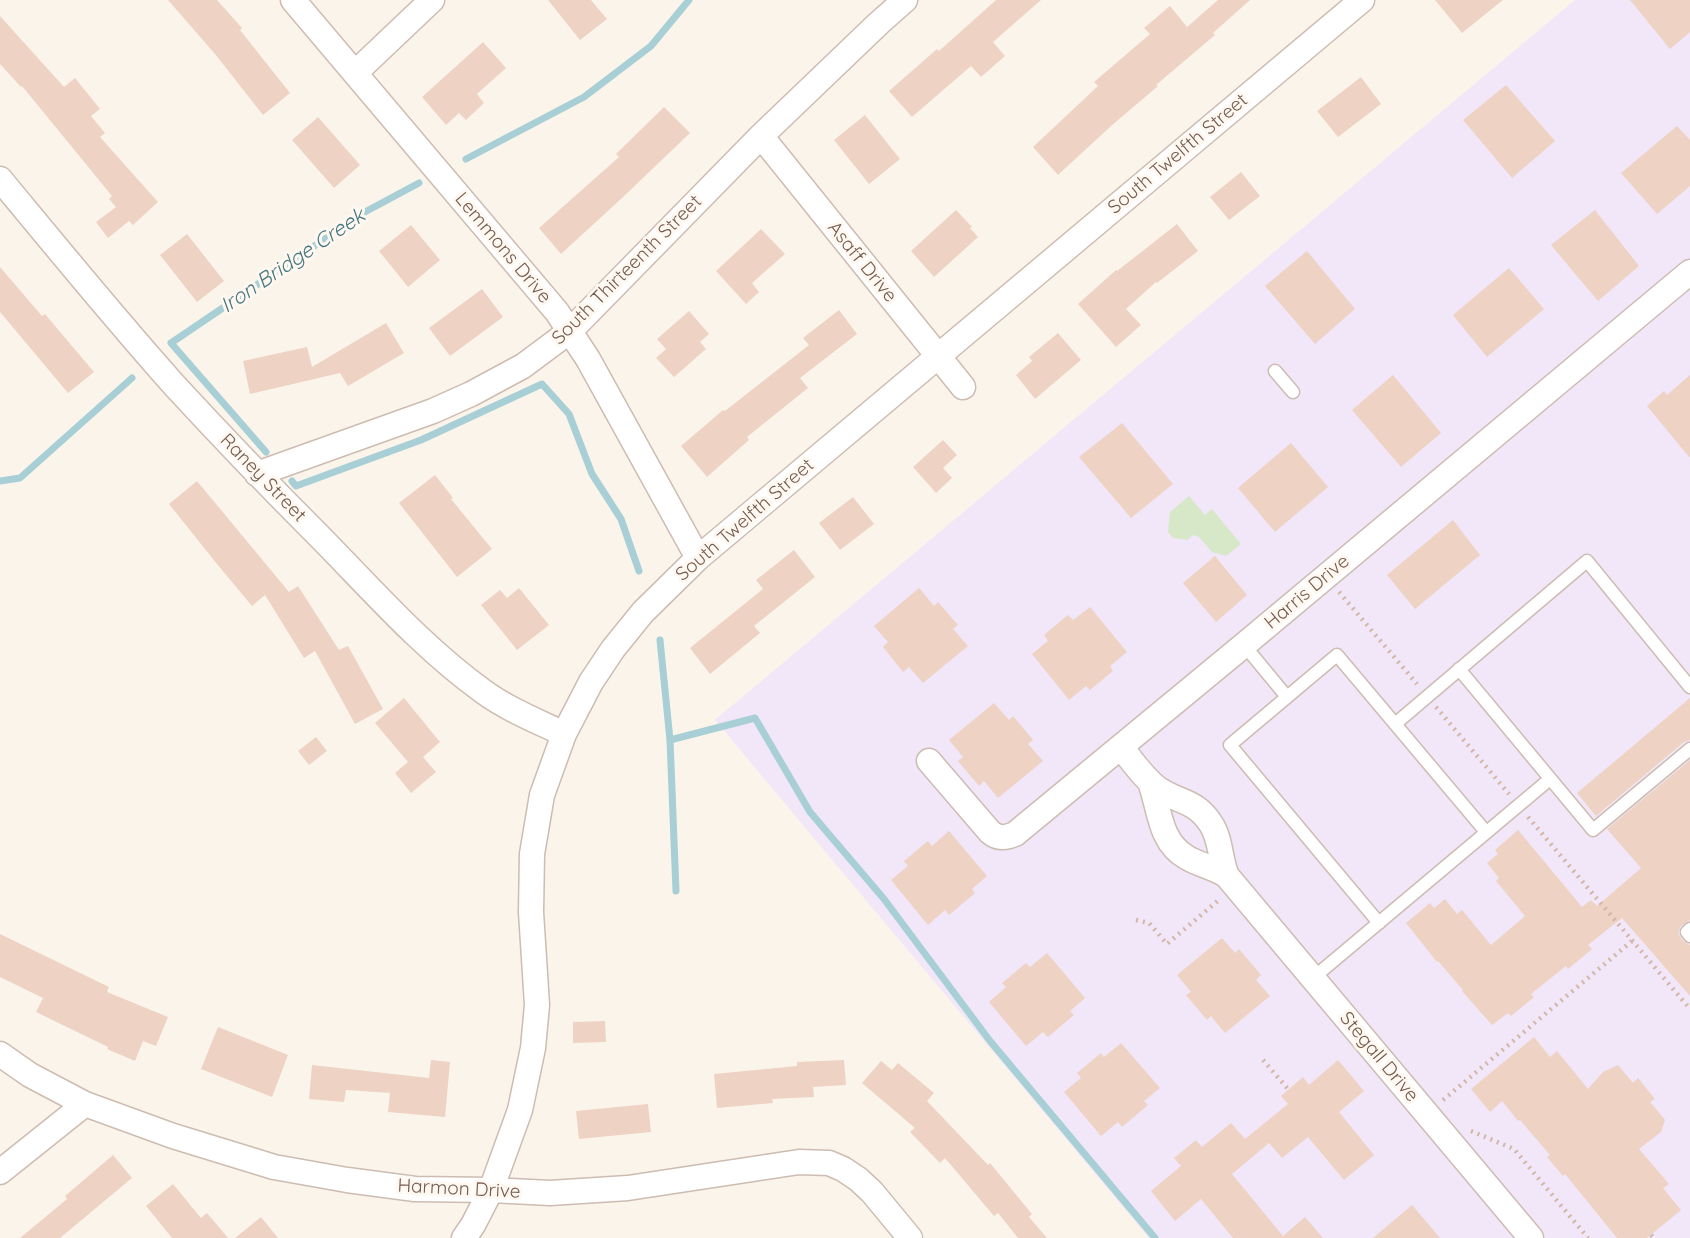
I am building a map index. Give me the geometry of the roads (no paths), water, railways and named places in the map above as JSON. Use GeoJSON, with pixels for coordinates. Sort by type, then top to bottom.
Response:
{"type":"FeatureCollection","features":[{"type":"Feature","properties":{"kind":"street","name":"Lemmons Drive"},"geometry":{"type":"LineString","coordinates":[[293,0],[538,289],[570,331],[698,558]]}},
{"type":"Feature","properties":{"kind":"street"},"geometry":{"type":"LineString","coordinates":[[355,74],[432,0]]}},
{"type":"Feature","properties":{"kind":"street","name":"South Thirteenth Street"},"geometry":{"type":"LineString","coordinates":[[257,474],[433,411],[523,366],[570,331],[761,136],[905,0]]}},
{"type":"Feature","properties":{"kind":"street","name":"South Twelfth Street"},"geometry":{"type":"LineString","coordinates":[[464,1238],[491,1190],[520,1110],[533,1048],[537,1005],[531,912],[532,854],[542,795],[564,734],[590,682],[613,649],[643,612],[698,558],[1362,0]]}},
{"type":"Feature","properties":{"kind":"street","name":"Asaff Drive"},"geometry":{"type":"LineString","coordinates":[[761,136],[963,387]]}},
{"type":"Feature","properties":{"kind":"street","name":"Raney Street"},"geometry":{"type":"LineString","coordinates":[[0,179],[174,384],[257,474],[411,629],[447,662],[500,703],[564,734]]}},
{"type":"Feature","properties":{"kind":"street","name":"Harris Drive"},"geometry":{"type":"LineString","coordinates":[[929,761],[990,832],[1004,838],[1015,834],[1690,272]]}},
{"type":"Feature","properties":{"kind":"street","name":"Stegall Drive"},"geometry":{"type":"LineString","coordinates":[[1121,747],[1150,782],[1160,790],[1191,803],[1205,815],[1215,830],[1225,887]]}},
{"type":"Feature","properties":{"kind":"street","name":"Stegall Drive"},"geometry":{"type":"LineString","coordinates":[[1150,782],[1162,828],[1171,843],[1182,855],[1212,867],[1225,887],[1313,978],[1531,1238]]}},
{"type":"Feature","properties":{"kind":"street","name":"Harmon Drive"},"geometry":{"type":"LineString","coordinates":[[0,1054],[30,1075],[85,1104],[208,1148],[295,1172],[415,1189],[550,1194],[604,1190],[799,1162],[829,1163],[858,1179],[911,1238]]}},
{"type":"Feature","properties":{"kind":"street"},"geometry":{"type":"LineString","coordinates":[[0,1172],[85,1104]]}},
{"type":"Feature","properties":{"kind":"lane"},"geometry":{"type":"LineString","coordinates":[[1275,370],[1293,392]]}},
{"type":"Feature","properties":{"kind":"lane"},"geometry":{"type":"LineString","coordinates":[[1395,724],[1587,561],[1690,687]]}},
{"type":"Feature","properties":{"kind":"lane"},"geometry":{"type":"LineString","coordinates":[[1244,645],[1287,697]]}},
{"type":"Feature","properties":{"kind":"lane"},"geometry":{"type":"LineString","coordinates":[[1378,923],[1230,745],[1337,655],[1486,832]]}},
{"type":"Feature","properties":{"kind":"lane"},"geometry":{"type":"LineString","coordinates":[[1459,669],[1593,830],[1690,749]]}},
{"type":"Feature","properties":{"kind":"lane"},"geometry":{"type":"LineString","coordinates":[[1313,978],[1550,779]]}},
{"type":"Feature","properties":{"kind":"lane"},"geometry":{"type":"LineString","coordinates":[[1690,929],[1687,932],[1690,936]]}},
{"type":"Feature","properties":{"kind":"waterway","name":"Iron Bridge Creek"},"geometry":{"type":"LineString","coordinates":[[466,159],[584,97],[651,46],[689,0]]}},
{"type":"Feature","properties":{"kind":"waterway","name":"Iron Bridge Creek"},"geometry":{"type":"LineString","coordinates":[[266,452],[171,343],[363,213],[419,183]]}},
{"type":"Feature","properties":{"kind":"waterway","name":"Iron Bridge Creek"},"geometry":{"type":"LineString","coordinates":[[0,481],[20,478],[132,378]]}},
{"type":"Feature","properties":{"kind":"waterway"},"geometry":{"type":"LineString","coordinates":[[292,481],[296,486],[421,440],[542,384],[569,414],[592,474],[621,519],[639,571]]}},
{"type":"Feature","properties":{"kind":"waterway"},"geometry":{"type":"LineString","coordinates":[[660,640],[670,740],[755,718],[810,812],[884,899],[990,1041],[1155,1238]]}},
{"type":"Feature","properties":{"kind":"waterway"},"geometry":{"type":"LineString","coordinates":[[670,740],[676,891]]}}]}
